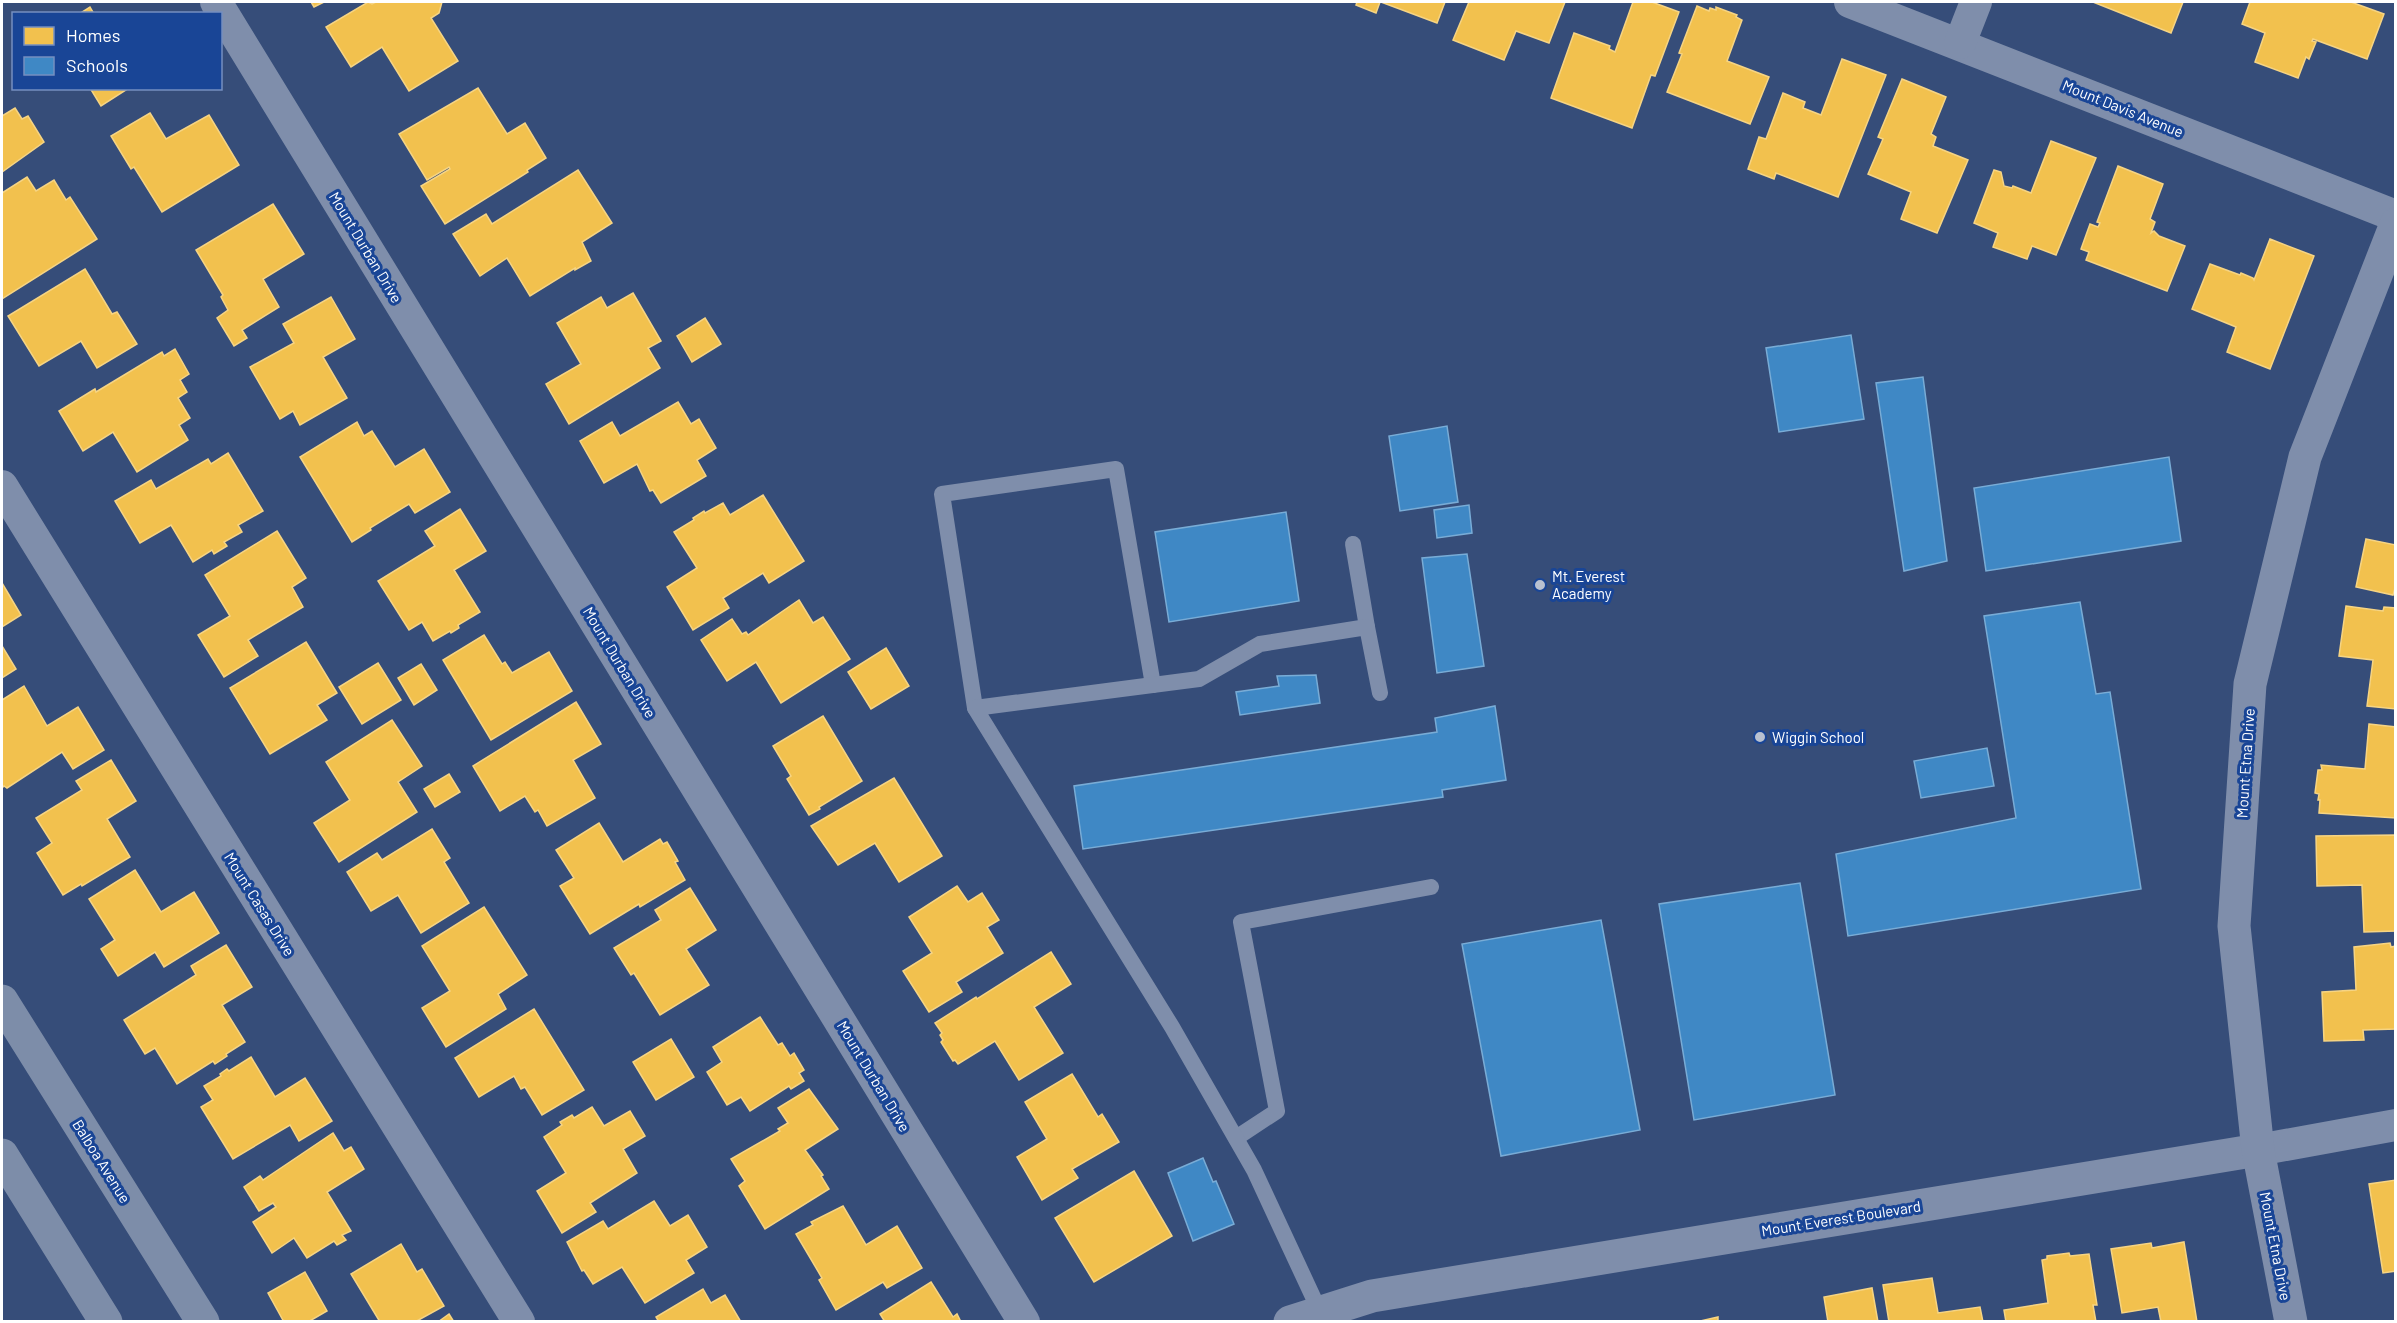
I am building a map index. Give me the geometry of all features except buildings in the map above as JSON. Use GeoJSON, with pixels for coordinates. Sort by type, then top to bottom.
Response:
{"type":"FeatureCollection","features":[{"type":"Feature","properties":{"kind":"main road","name":"Balboa Avenue"},"geometry":{"type":"LineString","coordinates":[[2,1001],[203,1322]]}},
{"type":"Feature","properties":{"kind":"main road"},"geometry":{"type":"LineString","coordinates":[[2,1155],[106,1322]]}},
{"type":"Feature","properties":{"kind":"street","name":"Mount Durban Drive"},"geometry":{"type":"LineString","coordinates":[[216,2],[1024,1322]]}},
{"type":"Feature","properties":{"kind":"street","name":"Mount Davis Avenue"},"geometry":{"type":"LineString","coordinates":[[1850,2],[1960,43],[2396,216]]}},
{"type":"Feature","properties":{"kind":"street"},"geometry":{"type":"LineString","coordinates":[[1960,43],[1976,2]]}},
{"type":"Feature","properties":{"kind":"street","name":"Mount Etna Drive"},"geometry":{"type":"LineString","coordinates":[[2291,1322],[2258,1150],[2234,926],[2250,684],[2305,458],[2396,224]]}},
{"type":"Feature","properties":{"kind":"street","name":"Mount Casas Drive"},"geometry":{"type":"LineString","coordinates":[[2,486],[519,1322]]}},
{"type":"Feature","properties":{"kind":"street","name":"Mount Everest Boulevard"},"geometry":{"type":"LineString","coordinates":[[1305,1317],[1372,1296],[2258,1150],[2396,1125]]}},
{"type":"Feature","properties":{"kind":"lane"},"geometry":{"type":"LineString","coordinates":[[1153,685],[1116,469],[942,494],[975,708],[1172,1027],[1254,1170],[1305,1317]]}},
{"type":"Feature","properties":{"kind":"lane"},"geometry":{"type":"LineString","coordinates":[[1353,544],[1380,693]]}},
{"type":"Feature","properties":{"kind":"lane"},"geometry":{"type":"LineString","coordinates":[[975,708],[1199,679],[1260,644],[1367,627]]}},
{"type":"Feature","properties":{"kind":"lane"},"geometry":{"type":"LineString","coordinates":[[1236,1138],[1277,1111],[1241,922],[1431,887]]}},
{"type":"Feature","properties":{"kind":"place","name":"Mt. Everest Academy"},"geometry":{"type":"Point","coordinates":[1540,585]}},
{"type":"Feature","properties":{"kind":"place","name":"Wiggin School"},"geometry":{"type":"Point","coordinates":[1760,737]}}]}
